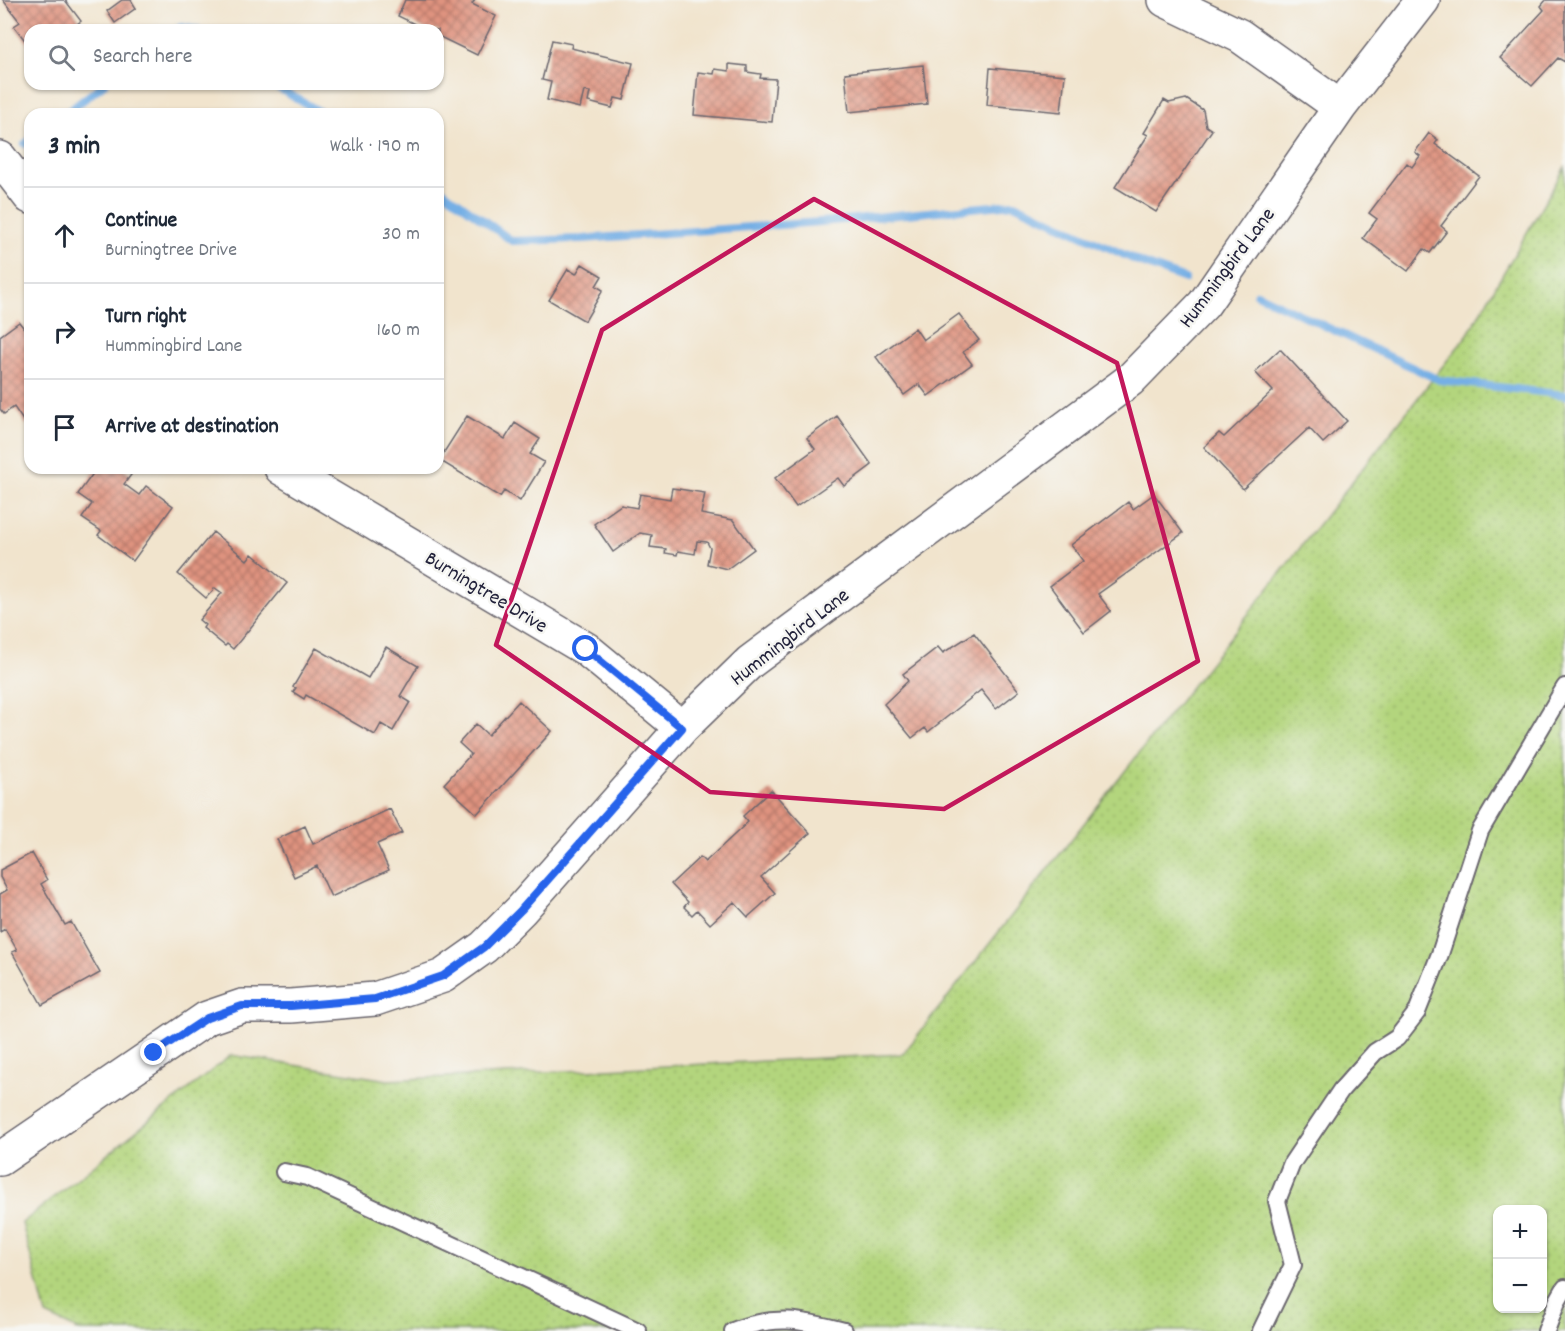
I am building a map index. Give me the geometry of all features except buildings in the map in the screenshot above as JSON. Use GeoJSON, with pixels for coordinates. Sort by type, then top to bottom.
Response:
{"type":"FeatureCollection","features":[{"type":"Feature","properties":{"kind":"street"},"geometry":{"type":"LineString","coordinates":[[1165,0],[1240,36],[1340,107]]}},
{"type":"Feature","properties":{"kind":"street","name":"Hummingbird Lane"},"geometry":{"type":"LineString","coordinates":[[0,1159],[207,1018],[242,1006],[291,1006],[375,999],[443,976],[484,947],[521,910],[682,728],[750,662],[1130,380],[1204,304],[1340,107],[1423,0]]}},
{"type":"Feature","properties":{"kind":"street"},"geometry":{"type":"LineString","coordinates":[[0,158],[24,189]]}},
{"type":"Feature","properties":{"kind":"street","name":"Burningtree Drive"},"geometry":{"type":"LineString","coordinates":[[291,474],[586,649],[682,728]]}},
{"type":"Feature","properties":{"kind":"lane"},"geometry":{"type":"LineString","coordinates":[[1261,1331],[1293,1265],[1277,1201],[1292,1163],[1341,1090],[1375,1052],[1397,1038],[1417,1012],[1440,954],[1480,831],[1565,687]]}},
{"type":"Feature","properties":{"kind":"lane"},"geometry":{"type":"LineString","coordinates":[[284,1172],[307,1177],[638,1331]]}},
{"type":"Feature","properties":{"kind":"lane"},"geometry":{"type":"LineString","coordinates":[[1546,1331],[1565,1288]]}},
{"type":"Feature","properties":{"kind":"lane"},"geometry":{"type":"LineString","coordinates":[[733,1331],[768,1319],[804,1321],[844,1331]]}},
{"type":"Feature","properties":{"kind":"highlighted area"},"geometry":{"type":"Polygon","coordinates":[[[814,199],[1117,363],[1198,661],[944,809],[710,792],[496,645],[602,330],[814,199]]]}},
{"type":"Feature","properties":{"kind":"green space"},"geometry":{"type":"Polygon","coordinates":[[[1565,167],[1565,1331],[80,1331],[46,1315],[22,1223],[231,1055],[388,1080],[903,1054],[1468,334],[1565,167]]]}},
{"type":"Feature","properties":{"kind":"waterway"},"geometry":{"type":"LineString","coordinates":[[73,108],[96,90]]}},
{"type":"Feature","properties":{"kind":"waterway"},"geometry":{"type":"LineString","coordinates":[[282,90],[313,108]]}},
{"type":"Feature","properties":{"kind":"waterway"},"geometry":{"type":"LineString","coordinates":[[444,191],[512,241],[583,239],[821,222],[1014,204],[1142,263],[1185,279]]}},
{"type":"Feature","properties":{"kind":"waterway"},"geometry":{"type":"LineString","coordinates":[[1257,294],[1439,380],[1565,395]]}},
{"type":"Feature","properties":{"kind":"route"},"geometry":{"type":"LineString","coordinates":[[154,1053],[207,1018],[242,1006],[291,1006],[375,999],[443,976],[484,947],[521,910],[682,728],[586,649]]}}]}
